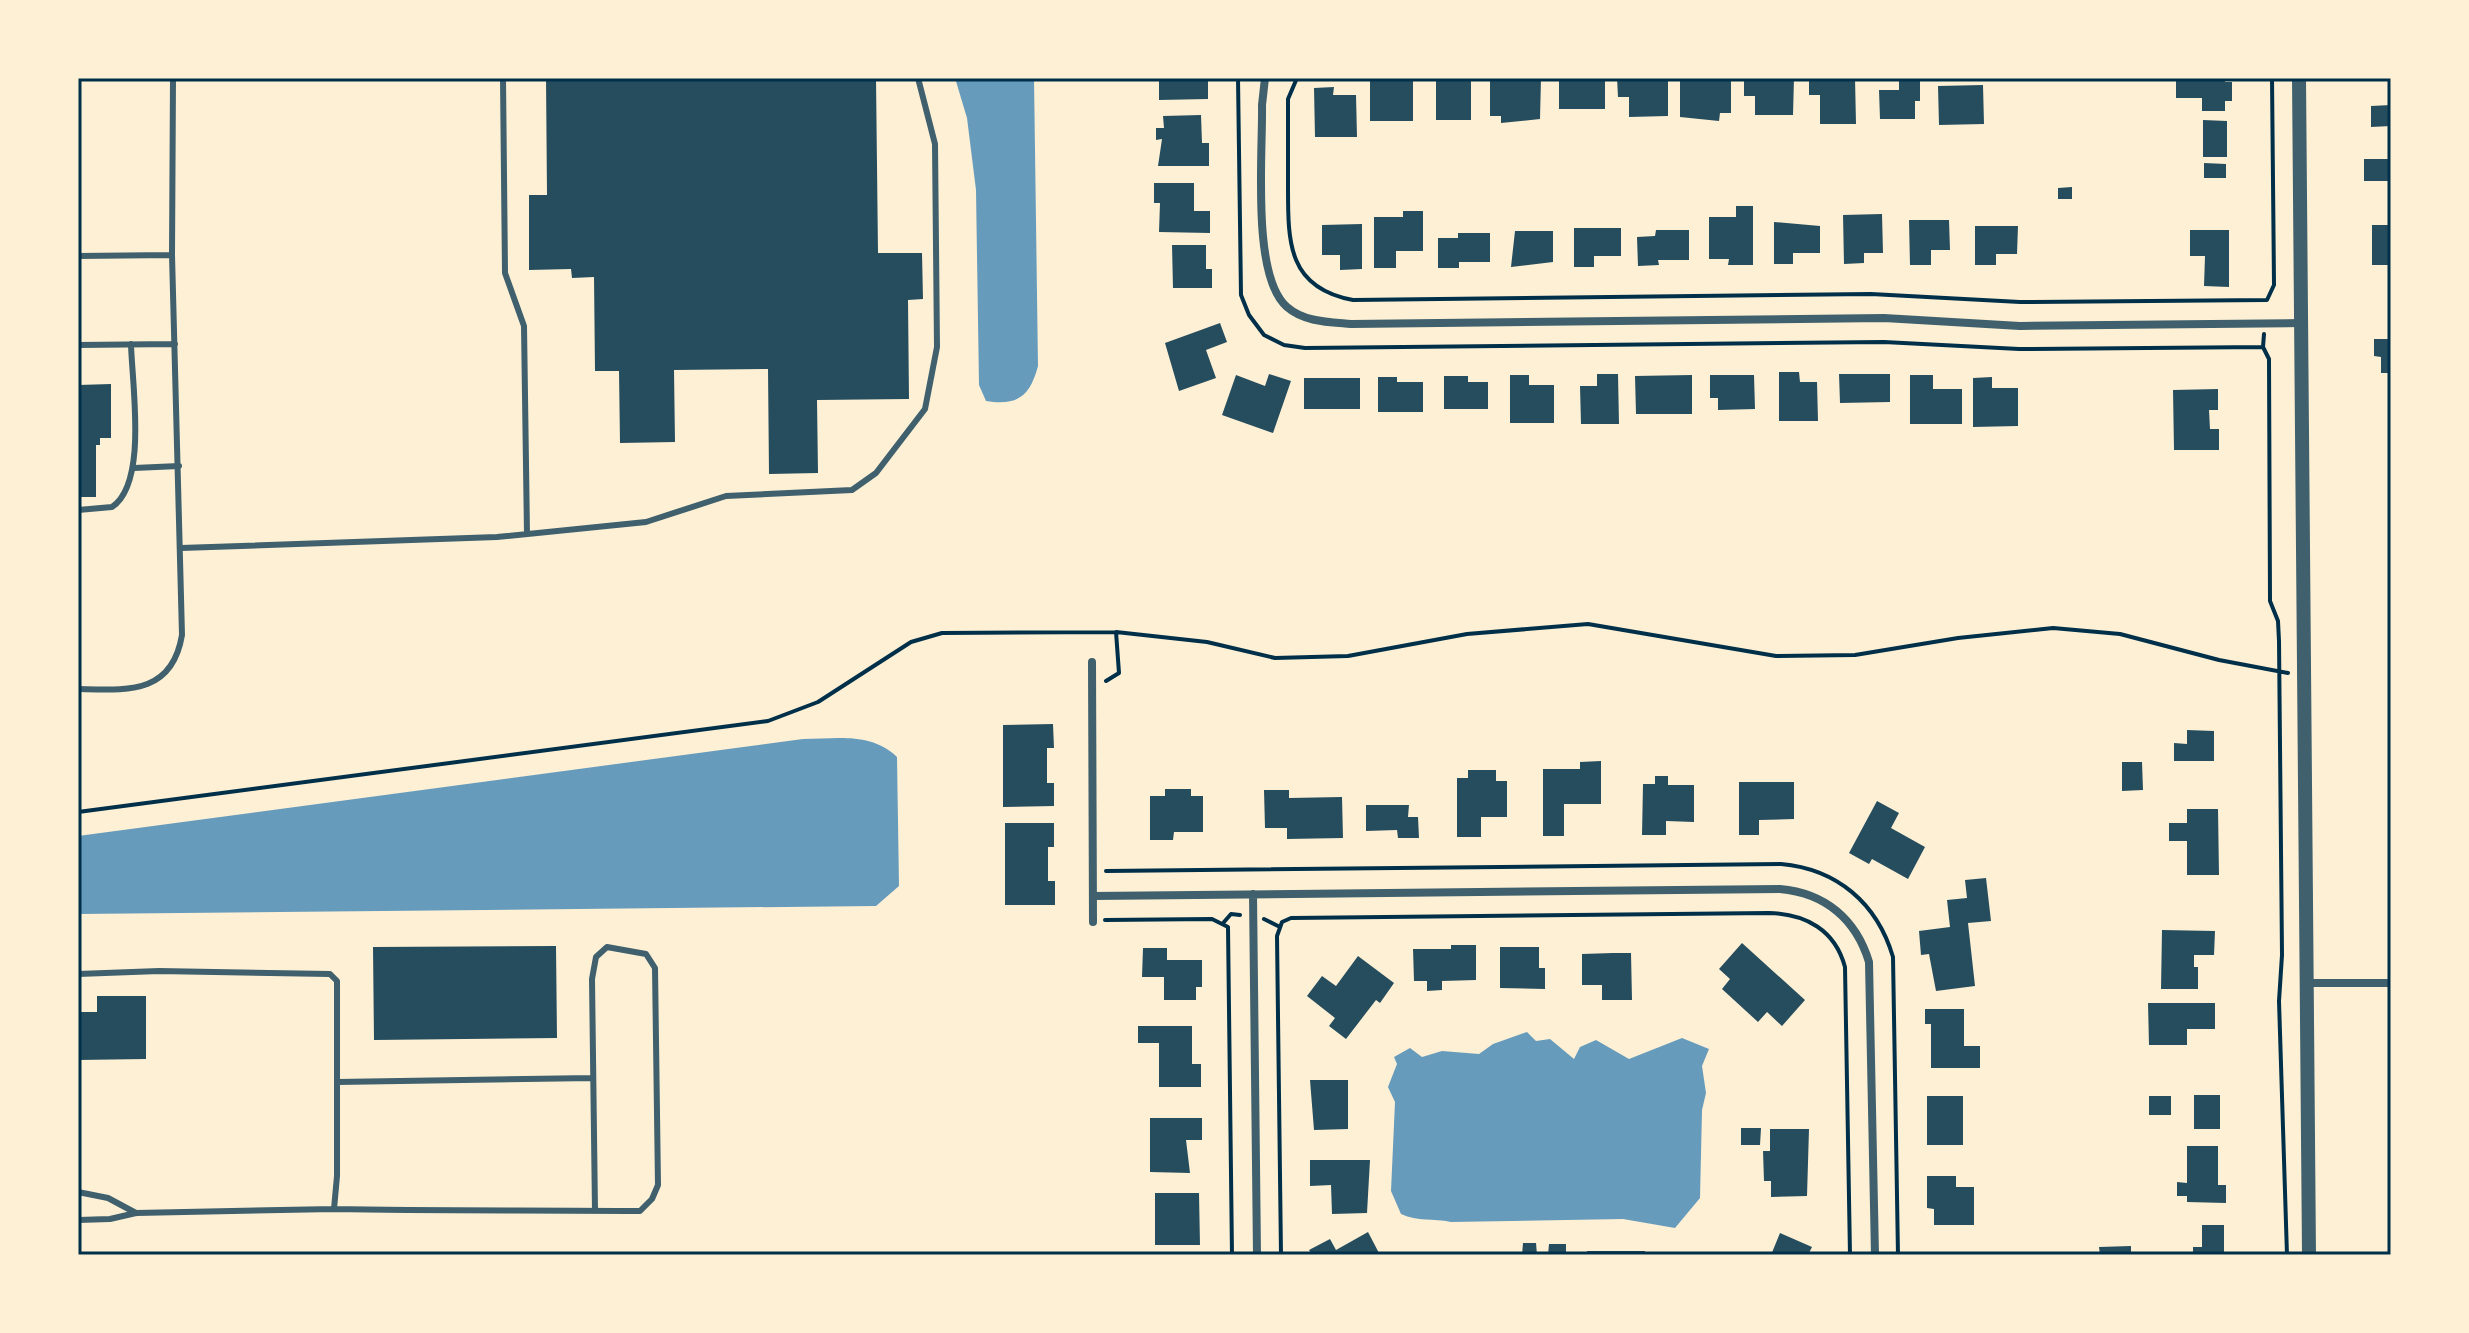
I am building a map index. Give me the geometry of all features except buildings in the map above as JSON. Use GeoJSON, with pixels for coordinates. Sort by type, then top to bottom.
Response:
{"type":"FeatureCollection","features":[{"type":"Feature","properties":{"kind":"street"},"geometry":{"type":"LineString","coordinates":[[1265,78],[1262,105],[1264,258],[1271,285],[1286,307],[1308,319],[1351,324],[1871,318],[2029,326],[2301,323]]}},
{"type":"Feature","properties":{"kind":"street"},"geometry":{"type":"LineString","coordinates":[[2299,78],[2309,1255]]}},
{"type":"Feature","properties":{"kind":"street"},"geometry":{"type":"LineString","coordinates":[[1092,662],[1093,896],[1098,921]]}},
{"type":"Feature","properties":{"kind":"street"},"geometry":{"type":"LineString","coordinates":[[1093,896],[1780,889],[1807,893],[1827,902],[1855,930],[1866,950],[1871,973],[1875,1255]]}},
{"type":"Feature","properties":{"kind":"street"},"geometry":{"type":"LineString","coordinates":[[1253,894],[1257,1255]]}},
{"type":"Feature","properties":{"kind":"street"},"geometry":{"type":"LineString","coordinates":[[2308,983],[2391,983]]}},
{"type":"Feature","properties":{"kind":"lane"},"geometry":{"type":"LineString","coordinates":[[78,689],[128,690],[151,684],[179,656],[182,635],[172,255],[173,78]]}},
{"type":"Feature","properties":{"kind":"lane"},"geometry":{"type":"LineString","coordinates":[[503,78],[505,273],[524,326],[527,534]]}},
{"type":"Feature","properties":{"kind":"lane"},"geometry":{"type":"LineString","coordinates":[[181,548],[527,534],[646,522],[726,496],[844,491],[865,484],[925,409],[937,347],[935,144],[918,78]]}},
{"type":"Feature","properties":{"kind":"lane"},"geometry":{"type":"LineString","coordinates":[[78,256],[172,255]]}},
{"type":"Feature","properties":{"kind":"lane"},"geometry":{"type":"LineString","coordinates":[[78,510],[112,507],[121,501],[134,468],[131,344]]}},
{"type":"Feature","properties":{"kind":"lane"},"geometry":{"type":"LineString","coordinates":[[78,345],[175,344]]}},
{"type":"Feature","properties":{"kind":"lane"},"geometry":{"type":"LineString","coordinates":[[134,468],[179,466]]}},
{"type":"Feature","properties":{"kind":"lane"},"geometry":{"type":"LineString","coordinates":[[78,1220],[110,1219],[136,1213],[334,1209],[595,1211],[640,1211],[652,1199],[658,1185],[655,968],[646,954],[607,947],[596,957],[592,979],[595,1211]]}},
{"type":"Feature","properties":{"kind":"lane"},"geometry":{"type":"LineString","coordinates":[[78,974],[159,971],[330,974],[337,981],[334,1209]]}},
{"type":"Feature","properties":{"kind":"lane"},"geometry":{"type":"LineString","coordinates":[[337,1082],[593,1078]]}},
{"type":"Feature","properties":{"kind":"lane"},"geometry":{"type":"LineString","coordinates":[[78,1192],[108,1198],[136,1213]]}},
{"type":"Feature","properties":{"kind":"path"},"geometry":{"type":"LineString","coordinates":[[1297,78],[1288,99],[1289,246],[1299,268],[1314,285],[1344,298],[1885,294],[2020,302],[2267,300],[2274,285],[2272,78]]}},
{"type":"Feature","properties":{"kind":"path"},"geometry":{"type":"LineString","coordinates":[[2263,300],[2263,347],[2269,359],[2270,601],[2279,627],[2277,673],[2282,955],[2279,1001],[2287,1255]]}},
{"type":"Feature","properties":{"kind":"path"},"geometry":{"type":"LineString","coordinates":[[78,812],[768,721],[818,702],[911,642],[942,633],[1116,632],[1207,642],[1275,658],[1348,656],[1467,634],[1588,624],[1776,656],[1855,655],[2053,628],[2120,634],[2277,673]]}},
{"type":"Feature","properties":{"kind":"path"},"geometry":{"type":"LineString","coordinates":[[1092,683],[1105,681],[1119,673],[1116,632]]}},
{"type":"Feature","properties":{"kind":"path"},"geometry":{"type":"LineString","coordinates":[[1103,871],[1781,864],[1826,875],[1866,905],[1882,928],[1893,957],[1898,1255]]}},
{"type":"Feature","properties":{"kind":"path"},"geometry":{"type":"LineString","coordinates":[[1281,1255],[1277,936],[1282,922],[1291,918],[1769,913],[1793,915],[1813,923],[1835,943],[1845,967],[1850,1255]]}},
{"type":"Feature","properties":{"kind":"path"},"geometry":{"type":"LineString","coordinates":[[1098,921],[1212,919],[1228,927],[1232,1255]]}},
{"type":"Feature","properties":{"kind":"water"},"geometry":{"type":"Polygon","coordinates":[[[955,78],[1034,78],[1038,366],[1026,392],[1006,402],[986,401],[979,385],[976,190],[967,118],[955,78]]]}},
{"type":"Feature","properties":{"kind":"water"},"geometry":{"type":"Polygon","coordinates":[[[803,739],[865,740],[897,757],[899,886],[876,906],[78,914],[78,836],[803,739]]]}},
{"type":"Feature","properties":{"kind":"water"},"geometry":{"type":"Polygon","coordinates":[[[1527,1032],[1536,1041],[1550,1039],[1574,1059],[1580,1047],[1596,1040],[1629,1059],[1682,1038],[1709,1049],[1702,1066],[1706,1093],[1702,1110],[1700,1198],[1675,1228],[1623,1219],[1451,1222],[1401,1214],[1391,1191],[1395,1102],[1388,1087],[1397,1064],[1394,1057],[1410,1048],[1422,1057],[1442,1051],[1479,1054],[1493,1044],[1527,1032]]]}}]}
